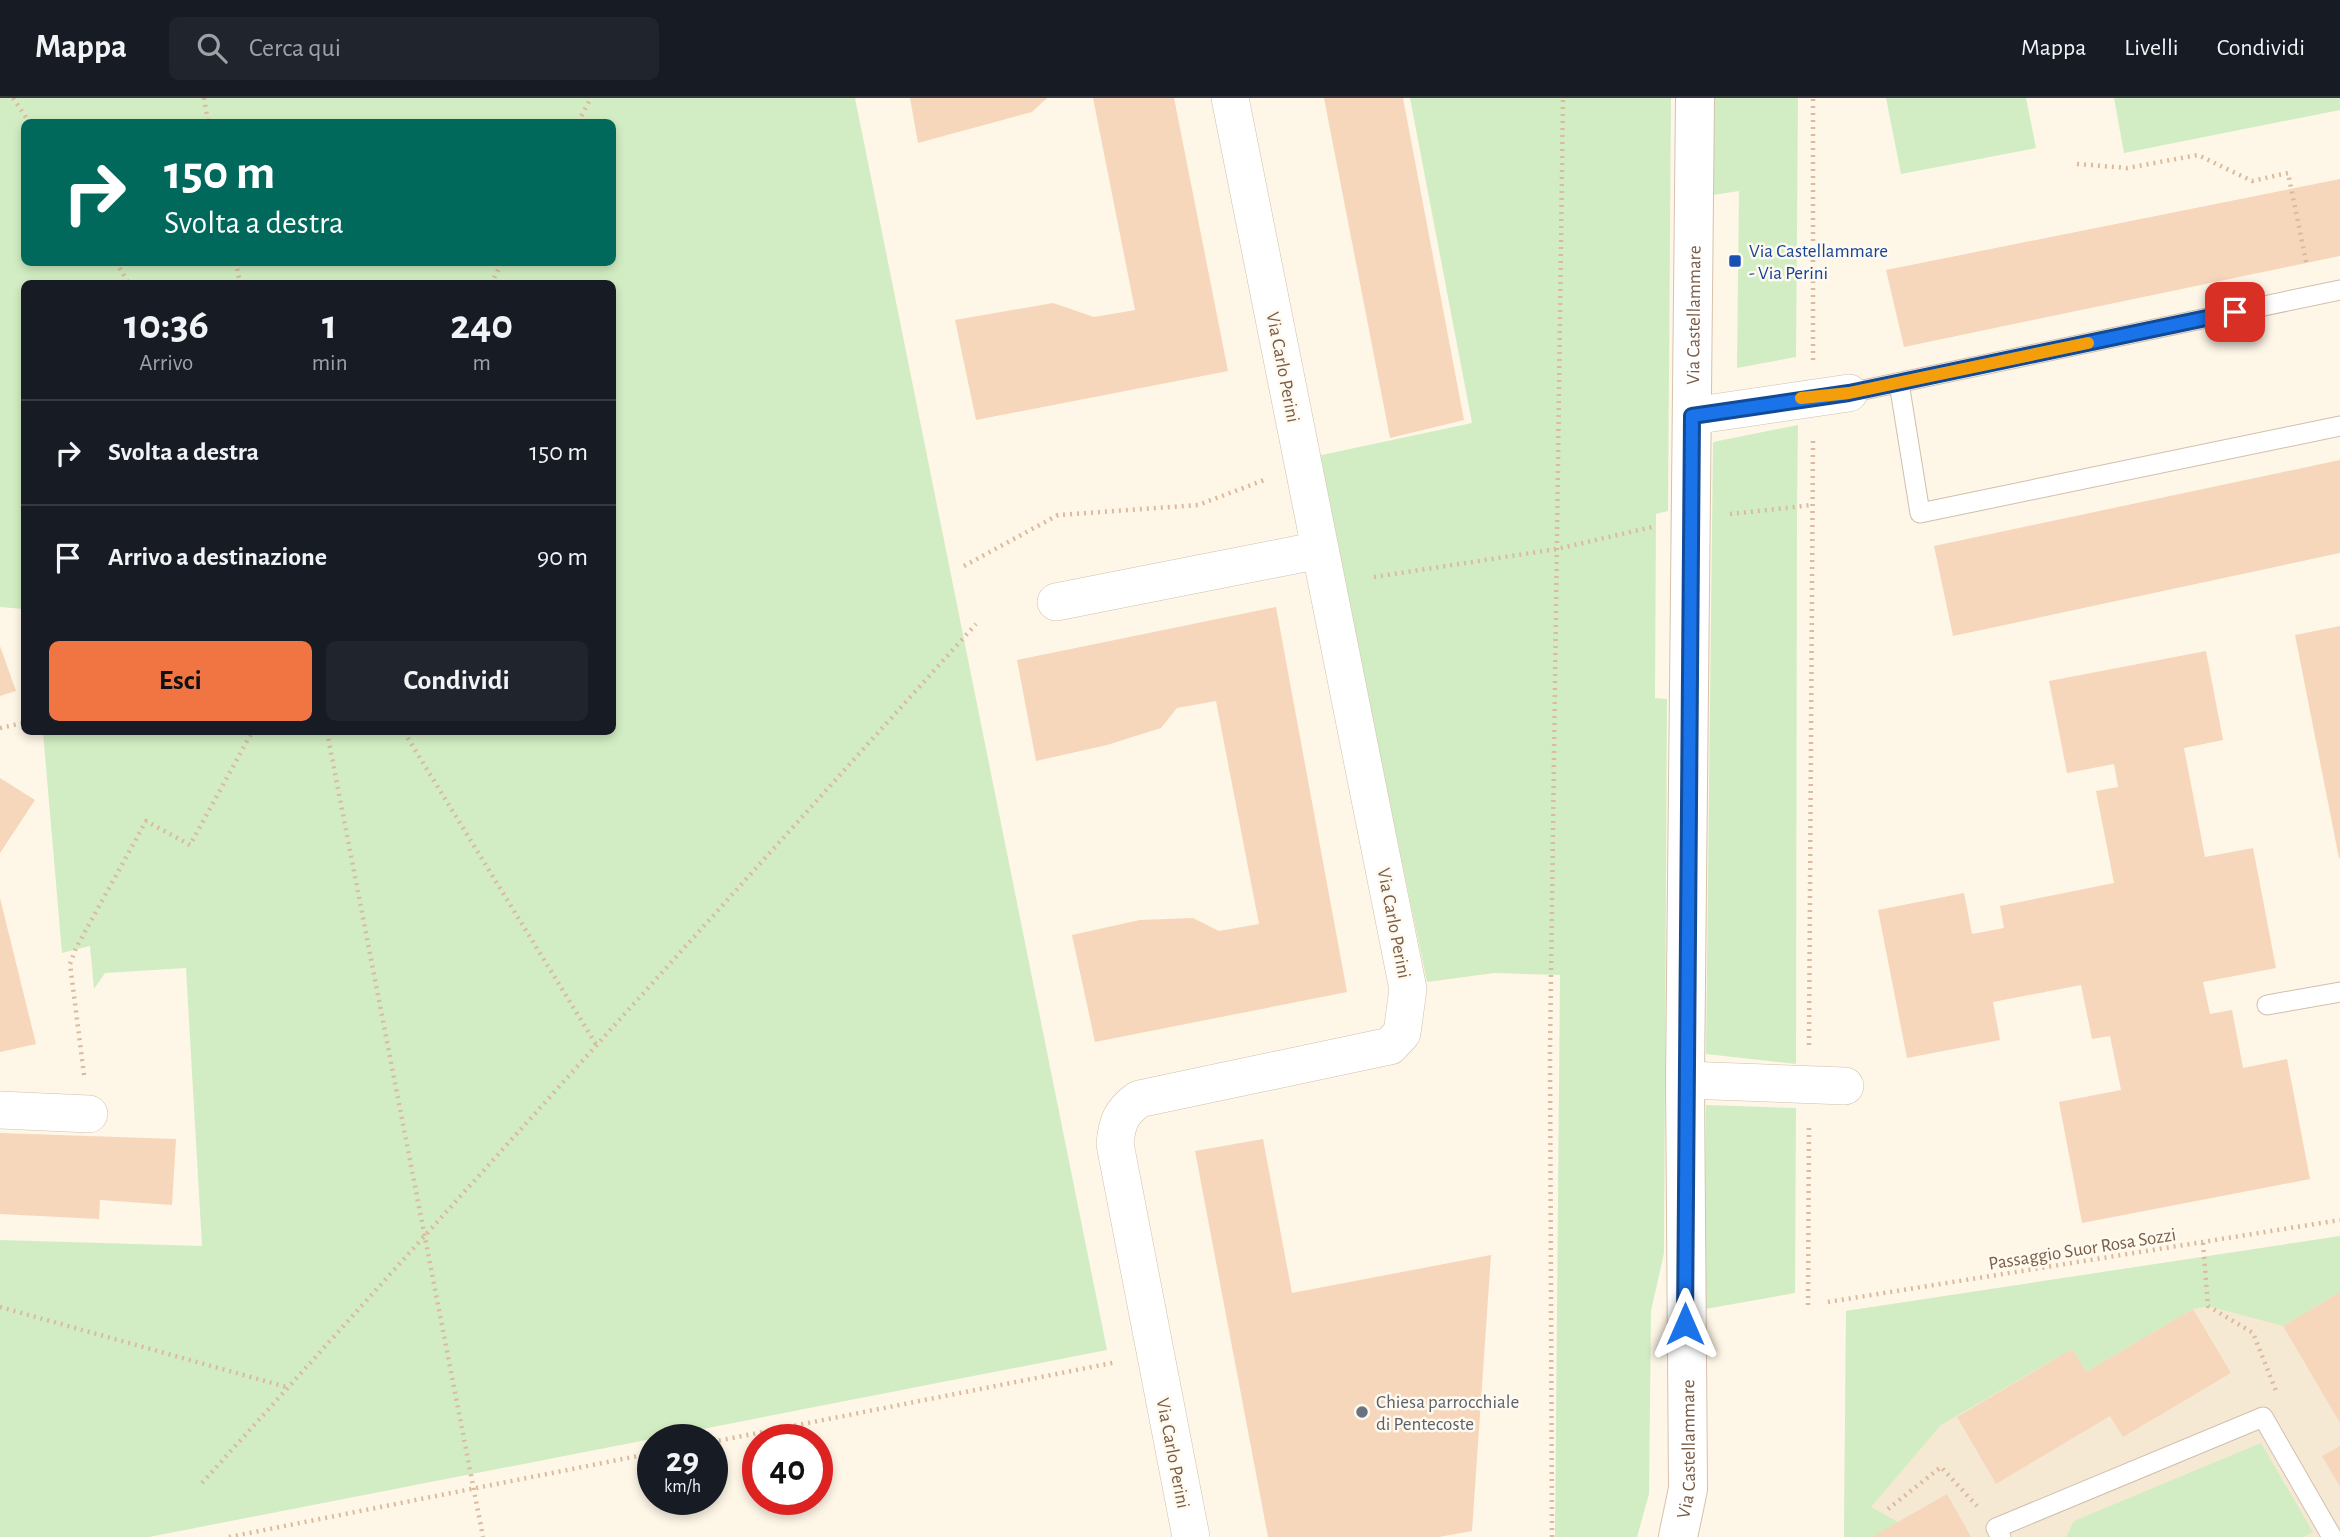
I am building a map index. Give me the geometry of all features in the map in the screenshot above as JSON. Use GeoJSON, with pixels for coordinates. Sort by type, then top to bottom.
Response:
{"type":"FeatureCollection","features":[{"type":"Feature","properties":{"kind":"street","name":"Via Carlo Perini"},"geometry":{"type":"LineString","coordinates":[[1191,1537],[1115,1144],[1116,1126],[1123,1110],[1139,1098],[1390,1046],[1402,1032],[1407,1014],[1408,989],[1230,98]]}},
{"type":"Feature","properties":{"kind":"street","name":"Via Castellammare"},"geometry":{"type":"LineString","coordinates":[[1678,1537],[1688,1489],[1685,1080],[1695,98]]}},
{"type":"Feature","properties":{"kind":"street"},"geometry":{"type":"LineString","coordinates":[[1692,416],[1849,393]]}},
{"type":"Feature","properties":{"kind":"street"},"geometry":{"type":"LineString","coordinates":[[1056,602],[1320,550]]}},
{"type":"Feature","properties":{"kind":"street"},"geometry":{"type":"LineString","coordinates":[[1685,1080],[1845,1086]]}},
{"type":"Feature","properties":{"kind":"street"},"geometry":{"type":"LineString","coordinates":[[0,1110],[89,1114]]}},
{"type":"Feature","properties":{"kind":"lane"},"geometry":{"type":"LineString","coordinates":[[1849,393],[2340,290]]}},
{"type":"Feature","properties":{"kind":"lane"},"geometry":{"type":"LineString","coordinates":[[1899,383],[1920,513],[2340,426]]}},
{"type":"Feature","properties":{"kind":"lane"},"geometry":{"type":"LineString","coordinates":[[2267,1005],[2340,992]]}},
{"type":"Feature","properties":{"kind":"lane"},"geometry":{"type":"LineString","coordinates":[[1998,1533],[2263,1417],[2332,1537]]}},
{"type":"Feature","properties":{"kind":"path"},"geometry":{"type":"LineString","coordinates":[[13,98],[27,119]]}},
{"type":"Feature","properties":{"kind":"path"},"geometry":{"type":"LineString","coordinates":[[204,98],[208,119]]}},
{"type":"Feature","properties":{"kind":"path"},"geometry":{"type":"LineString","coordinates":[[580,119],[591,98]]}},
{"type":"Feature","properties":{"kind":"path"},"geometry":{"type":"LineString","coordinates":[[1552,1537],[1550,1050],[1563,98]]}},
{"type":"Feature","properties":{"kind":"path"},"geometry":{"type":"LineString","coordinates":[[1812,369],[1814,98]]}},
{"type":"Feature","properties":{"kind":"path"},"geometry":{"type":"LineString","coordinates":[[2077,164],[2127,168],[2198,155],[2252,181],[2288,173],[2312,296]]}},
{"type":"Feature","properties":{"kind":"path"},"geometry":{"type":"LineString","coordinates":[[1809,1052],[1813,425]]}},
{"type":"Feature","properties":{"kind":"path"},"geometry":{"type":"LineString","coordinates":[[964,566],[1059,515],[1198,505],[1273,477]]}},
{"type":"Feature","properties":{"kind":"path"},"geometry":{"type":"LineString","coordinates":[[1727,514],[1812,505]]}},
{"type":"Feature","properties":{"kind":"path"},"geometry":{"type":"LineString","coordinates":[[1374,577],[1557,549],[1663,524]]}},
{"type":"Feature","properties":{"kind":"path"},"geometry":{"type":"LineString","coordinates":[[202,1483],[976,624]]}},
{"type":"Feature","properties":{"kind":"path"},"geometry":{"type":"LineString","coordinates":[[0,728],[21,723]]}},
{"type":"Feature","properties":{"kind":"path"},"geometry":{"type":"LineString","coordinates":[[89,1114],[71,964],[76,948],[146,821],[190,845],[250,735]]}},
{"type":"Feature","properties":{"kind":"path"},"geometry":{"type":"LineString","coordinates":[[328,735],[483,1537]]}},
{"type":"Feature","properties":{"kind":"path"},"geometry":{"type":"LineString","coordinates":[[406,735],[597,1046]]}},
{"type":"Feature","properties":{"kind":"path"},"geometry":{"type":"LineString","coordinates":[[1808,1305],[1809,1121]]}},
{"type":"Feature","properties":{"kind":"path","name":"Passaggio Suor Rosa Sozzi"},"geometry":{"type":"LineString","coordinates":[[1828,1302],[2340,1220]]}},
{"type":"Feature","properties":{"kind":"path"},"geometry":{"type":"LineString","coordinates":[[2203,1243],[2208,1306],[2253,1333],[2277,1390],[2263,1417]]}},
{"type":"Feature","properties":{"kind":"path"},"geometry":{"type":"LineString","coordinates":[[0,1307],[290,1388]]}},
{"type":"Feature","properties":{"kind":"path"},"geometry":{"type":"LineString","coordinates":[[728,1439],[1122,1361]]}},
{"type":"Feature","properties":{"kind":"path"},"geometry":{"type":"LineString","coordinates":[[229,1537],[637,1456]]}},
{"type":"Feature","properties":{"kind":"path"},"geometry":{"type":"LineString","coordinates":[[1888,1509],[1941,1467],[1998,1533]]}},
{"type":"Feature","properties":{"kind":"shaded area"},"geometry":{"type":"Polygon","coordinates":[[[2340,1236],[2340,1537],[1844,1537],[1846,1311],[2340,1236]]]}},
{"type":"Feature","properties":{"kind":"green space"},"geometry":{"type":"Polygon","coordinates":[[[0,98],[855,98],[1107,1350],[728,1424],[637,1424],[637,1442],[149,1537],[0,1537],[0,1240],[202,1246],[186,968],[105,973],[94,989],[90,946],[62,953],[43,735],[616,735],[616,280],[21,280],[21,609],[0,607],[0,98]]]}},
{"type":"Feature","properties":{"kind":"green space"},"geometry":{"type":"Polygon","coordinates":[[[1410,98],[1671,98],[1668,511],[1656,514],[1655,698],[1667,699],[1664,1253],[1651,1311],[1649,1494],[1637,1537],[1555,1537],[1560,975],[1494,973],[1427,982],[1317,456],[1472,423],[1410,98]]]}},
{"type":"Feature","properties":{"kind":"green space"},"geometry":{"type":"Polygon","coordinates":[[[1714,98],[1798,98],[1796,357],[1737,368],[1739,191],[1713,195],[1714,98]]]}},
{"type":"Feature","properties":{"kind":"green space"},"geometry":{"type":"Polygon","coordinates":[[[1886,98],[2026,98],[2036,148],[1901,174],[1886,98]]]}},
{"type":"Feature","properties":{"kind":"green space"},"geometry":{"type":"Polygon","coordinates":[[[2114,98],[2340,98],[2340,110],[2124,153],[2114,98]]]}},
{"type":"Feature","properties":{"kind":"green space"},"geometry":{"type":"Polygon","coordinates":[[[1798,425],[1796,1064],[1706,1054],[1713,442],[1798,425]]]}},
{"type":"Feature","properties":{"kind":"green space"},"geometry":{"type":"Polygon","coordinates":[[[1706,1105],[1796,1108],[1795,1293],[1705,1309],[1706,1105]]]}},
{"type":"Feature","properties":{"kind":"green space"},"geometry":{"type":"Polygon","coordinates":[[[2340,1236],[2340,1292],[2283,1326],[2208,1306],[2193,1309],[2086,1372],[2072,1349],[1941,1425],[1871,1507],[1898,1522],[1876,1537],[1844,1537],[1846,1311],[2340,1236]]]}},
{"type":"Feature","properties":{"kind":"green space"},"geometry":{"type":"Polygon","coordinates":[[[2261,1443],[2313,1532],[2304,1537],[2066,1537],[2074,1521],[2261,1443]]]}},
{"type":"Feature","properties":{"kind":"building"},"geometry":{"type":"Polygon","coordinates":[[[910,98],[1047,98],[1032,112],[918,143],[910,98]]]}},
{"type":"Feature","properties":{"kind":"building"},"geometry":{"type":"Polygon","coordinates":[[[1093,98],[1174,98],[1228,371],[976,420],[955,320],[1053,303],[1094,317],[1135,310],[1093,98]]]}},
{"type":"Feature","properties":{"kind":"building"},"geometry":{"type":"Polygon","coordinates":[[[1324,98],[1403,98],[1464,420],[1390,438],[1324,98]]]}},
{"type":"Feature","properties":{"kind":"building"},"geometry":{"type":"Polygon","coordinates":[[[2340,179],[2340,256],[1904,347],[1886,270],[2340,179]]]}},
{"type":"Feature","properties":{"kind":"building"},"geometry":{"type":"Polygon","coordinates":[[[2340,460],[2340,553],[1953,636],[1934,546],[2340,460]]]}},
{"type":"Feature","properties":{"kind":"building"},"geometry":{"type":"Polygon","coordinates":[[[1276,607],[1347,992],[1095,1042],[1072,935],[1140,920],[1193,918],[1219,931],[1259,924],[1216,701],[1177,708],[1161,728],[1107,745],[1036,761],[1017,660],[1276,607]]]}},
{"type":"Feature","properties":{"kind":"building"},"geometry":{"type":"Polygon","coordinates":[[[2340,626],[2340,858],[2339,858],[2295,635],[2340,626]]]}},
{"type":"Feature","properties":{"kind":"building"},"geometry":{"type":"Polygon","coordinates":[[[0,646],[16,691],[0,696],[0,646]]]}},
{"type":"Feature","properties":{"kind":"building"},"geometry":{"type":"Polygon","coordinates":[[[2206,651],[2223,740],[2184,748],[2205,857],[2253,848],[2276,968],[2203,982],[2210,1014],[2232,1010],[2243,1068],[2287,1059],[2310,1179],[2082,1223],[2059,1102],[2121,1090],[2110,1036],[2092,1039],[2081,985],[1993,1002],[2000,1040],[1907,1058],[1878,910],[1964,893],[1972,934],[2004,928],[2000,906],[2114,883],[2096,791],[2118,787],[2114,764],[2067,773],[2049,681],[2206,651]]]}},
{"type":"Feature","properties":{"kind":"building"},"geometry":{"type":"Polygon","coordinates":[[[0,778],[35,800],[0,853],[0,778]]]}},
{"type":"Feature","properties":{"kind":"building"},"geometry":{"type":"Polygon","coordinates":[[[0,898],[36,1044],[0,1052],[0,898]]]}},
{"type":"Feature","properties":{"kind":"building"},"geometry":{"type":"Polygon","coordinates":[[[0,1133],[176,1139],[172,1205],[100,1200],[99,1219],[0,1214],[0,1133]]]}},
{"type":"Feature","properties":{"kind":"building","name":"Chiesa parrocchiale di Pentecoste"},"geometry":{"type":"Polygon","coordinates":[[[1263,1139],[1292,1293],[1491,1255],[1472,1531],[1439,1537],[1268,1537],[1195,1151],[1263,1139]]]}},
{"type":"Feature","properties":{"kind":"building"},"geometry":{"type":"Polygon","coordinates":[[[2340,1292],[2340,1423],[2283,1326],[2340,1292]]]}},
{"type":"Feature","properties":{"kind":"building"},"geometry":{"type":"Polygon","coordinates":[[[2193,1309],[2231,1373],[2123,1437],[2110,1416],[1996,1484],[1957,1417],[2072,1349],[2086,1372],[2193,1309]]]}},
{"type":"Feature","properties":{"kind":"building"},"geometry":{"type":"Polygon","coordinates":[[[2340,1446],[2340,1487],[2322,1456],[2340,1446]]]}},
{"type":"Feature","properties":{"kind":"building"},"geometry":{"type":"Polygon","coordinates":[[[1947,1494],[1971,1537],[1872,1537],[1898,1522],[1947,1494]]]}},
{"type":"Feature","properties":{"kind":"slow traffic"},"geometry":{"type":"LineString","coordinates":[[1801,398],[1849,393],[2088,343]]}},
{"type":"Feature","properties":{"kind":"place","name":"Via Castellammare - Via Perini"},"geometry":{"type":"Point","coordinates":[1735,261]}},
{"type":"Feature","properties":{"kind":"place","name":"Chiesa parrocchiale di Pentecoste"},"geometry":{"type":"Point","coordinates":[1362,1412]}},
{"type":"Feature","properties":{"kind":"route"},"geometry":{"type":"LineString","coordinates":[[1685,1324],[1692,416],[1849,393],[2235,312]]}}]}
